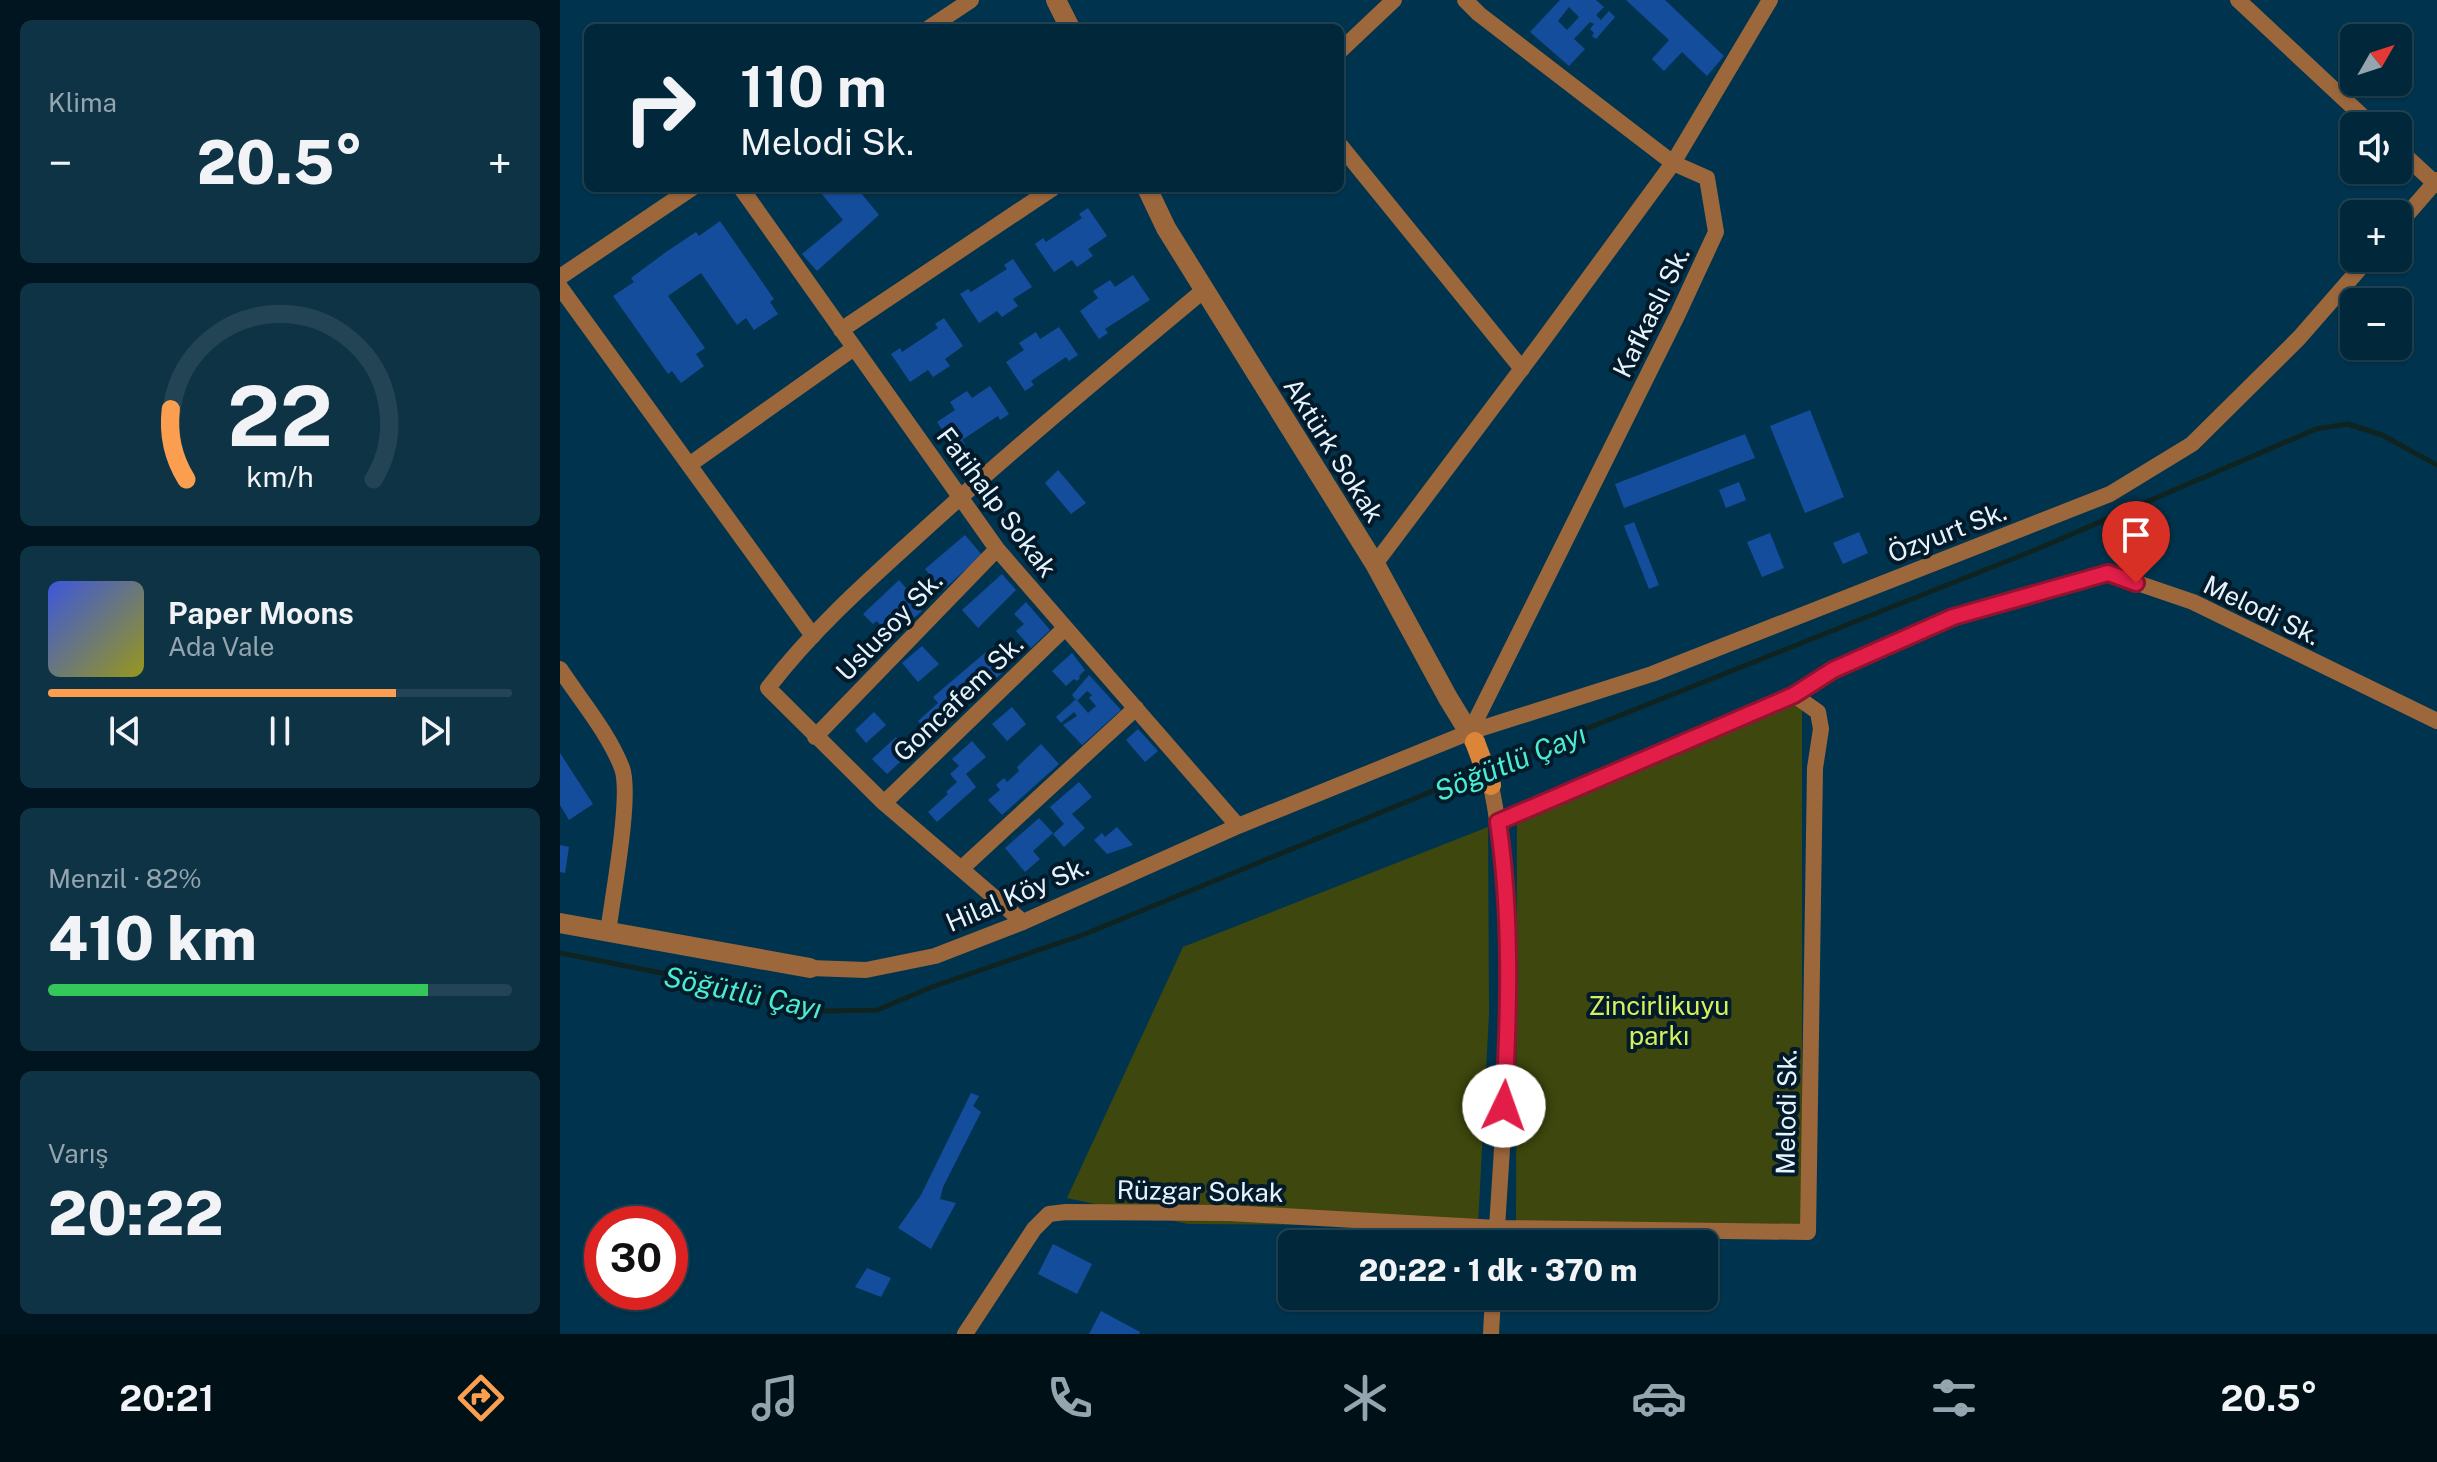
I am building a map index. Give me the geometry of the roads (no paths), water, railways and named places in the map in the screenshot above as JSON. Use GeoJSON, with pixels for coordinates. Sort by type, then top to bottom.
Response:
{"type":"FeatureCollection","features":[{"type":"Feature","properties":{"kind":"main road"},"geometry":{"type":"LineString","coordinates":[[1473,737],[1491,785]]}},
{"type":"Feature","properties":{"kind":"street"},"geometry":{"type":"LineString","coordinates":[[935,24],[971,0]]}},
{"type":"Feature","properties":{"kind":"street"},"geometry":{"type":"LineString","coordinates":[[1056,0],[1068,24]]}},
{"type":"Feature","properties":{"kind":"street"},"geometry":{"type":"LineString","coordinates":[[1344,47],[1394,0]]}},
{"type":"Feature","properties":{"kind":"street","name":"Kafkaslı Sk."},"geometry":{"type":"LineString","coordinates":[[1465,0],[1673,163],[1707,178],[1716,232],[1473,737]]}},
{"type":"Feature","properties":{"kind":"street"},"geometry":{"type":"LineString","coordinates":[[1375,564],[1673,163],[1770,0]]}},
{"type":"Feature","properties":{"kind":"street"},"geometry":{"type":"LineString","coordinates":[[2238,0],[2358,112]]}},
{"type":"Feature","properties":{"kind":"street"},"geometry":{"type":"LineString","coordinates":[[1344,150],[1522,369]]}},
{"type":"Feature","properties":{"kind":"street"},"geometry":{"type":"LineString","coordinates":[[2412,162],[2436,183],[2412,210]]}},
{"type":"Feature","properties":{"kind":"street"},"geometry":{"type":"LineString","coordinates":[[560,277],[686,192]]}},
{"type":"Feature","properties":{"kind":"street","name":"Fatihalp Sokak"},"geometry":{"type":"LineString","coordinates":[[744,192],[997,549],[1238,826]]}},
{"type":"Feature","properties":{"kind":"street"},"geometry":{"type":"LineString","coordinates":[[841,330],[1047,192]]}},
{"type":"Feature","properties":{"kind":"street","name":"Aktürk Sokak"},"geometry":{"type":"LineString","coordinates":[[1149,192],[1166,228],[1375,564],[1448,698],[1473,737]]}},
{"type":"Feature","properties":{"kind":"street","name":"Özyurt Sk."},"geometry":{"type":"LineString","coordinates":[[1473,737],[1652,674],[2110,494],[2192,444],[2299,338],[2357,272]]}},
{"type":"Feature","properties":{"kind":"street"},"geometry":{"type":"LineString","coordinates":[[560,287],[813,636]]}},
{"type":"Feature","properties":{"kind":"street"},"geometry":{"type":"LineString","coordinates":[[1023,922],[884,803],[768,688],[845,602],[960,497],[1204,290]]}},
{"type":"Feature","properties":{"kind":"street"},"geometry":{"type":"LineString","coordinates":[[689,465],[854,348]]}},
{"type":"Feature","properties":{"kind":"street","name":"Uslusoy Sk."},"geometry":{"type":"LineString","coordinates":[[815,737],[997,549]]}},
{"type":"Feature","properties":{"kind":"street","name":"Melodi Sk."},"geometry":{"type":"LineString","coordinates":[[1498,822],[1794,695],[1833,670],[1953,617],[2108,573],[2193,602],[2437,721]]}},
{"type":"Feature","properties":{"kind":"street","name":"Goncafem Sk."},"geometry":{"type":"LineString","coordinates":[[884,803],[1065,628]]}},
{"type":"Feature","properties":{"kind":"street"},"geometry":{"type":"LineString","coordinates":[[560,669],[606,736],[623,771],[624,811],[608,933]]}},
{"type":"Feature","properties":{"kind":"street","name":"Melodi Sk."},"geometry":{"type":"LineString","coordinates":[[1718,1233],[1808,1232],[1815,768],[1821,729],[1818,712],[1794,695]]}},
{"type":"Feature","properties":{"kind":"street"},"geometry":{"type":"LineString","coordinates":[[962,868],[1136,708]]}},
{"type":"Feature","properties":{"kind":"street","name":"Hilal Köy Sk."},"geometry":{"type":"LineString","coordinates":[[560,923],[810,968],[866,970],[935,956],[1023,922],[1238,826],[1473,737]]}},
{"type":"Feature","properties":{"kind":"street"},"geometry":{"type":"LineString","coordinates":[[1491,785],[1504,865],[1509,1014],[1496,1230]]}},
{"type":"Feature","properties":{"kind":"street","name":"Rüzgar Sokak"},"geometry":{"type":"LineString","coordinates":[[965,1334],[1034,1229],[1049,1214],[1229,1213],[1426,1230]]}},
{"type":"Feature","properties":{"kind":"street"},"geometry":{"type":"LineString","coordinates":[[1491,1334],[1492,1310]]}},
{"type":"Feature","properties":{"kind":"waterway","name":"Söğütlü Çayı"},"geometry":{"type":"LineString","coordinates":[[1488,768],[2035,550],[2316,429],[2348,424],[2382,435],[2437,465]]}},
{"type":"Feature","properties":{"kind":"waterway","name":"Söğütlü Çayı"},"geometry":{"type":"LineString","coordinates":[[560,953],[702,981],[825,1011],[877,1010],[932,987],[1085,934],[1479,772]]}},
{"type":"Feature","properties":{"kind":"park label","name":"Zincirlikuyu parkı"},"geometry":{"type":"Point","coordinates":[1659,1020]}}]}
